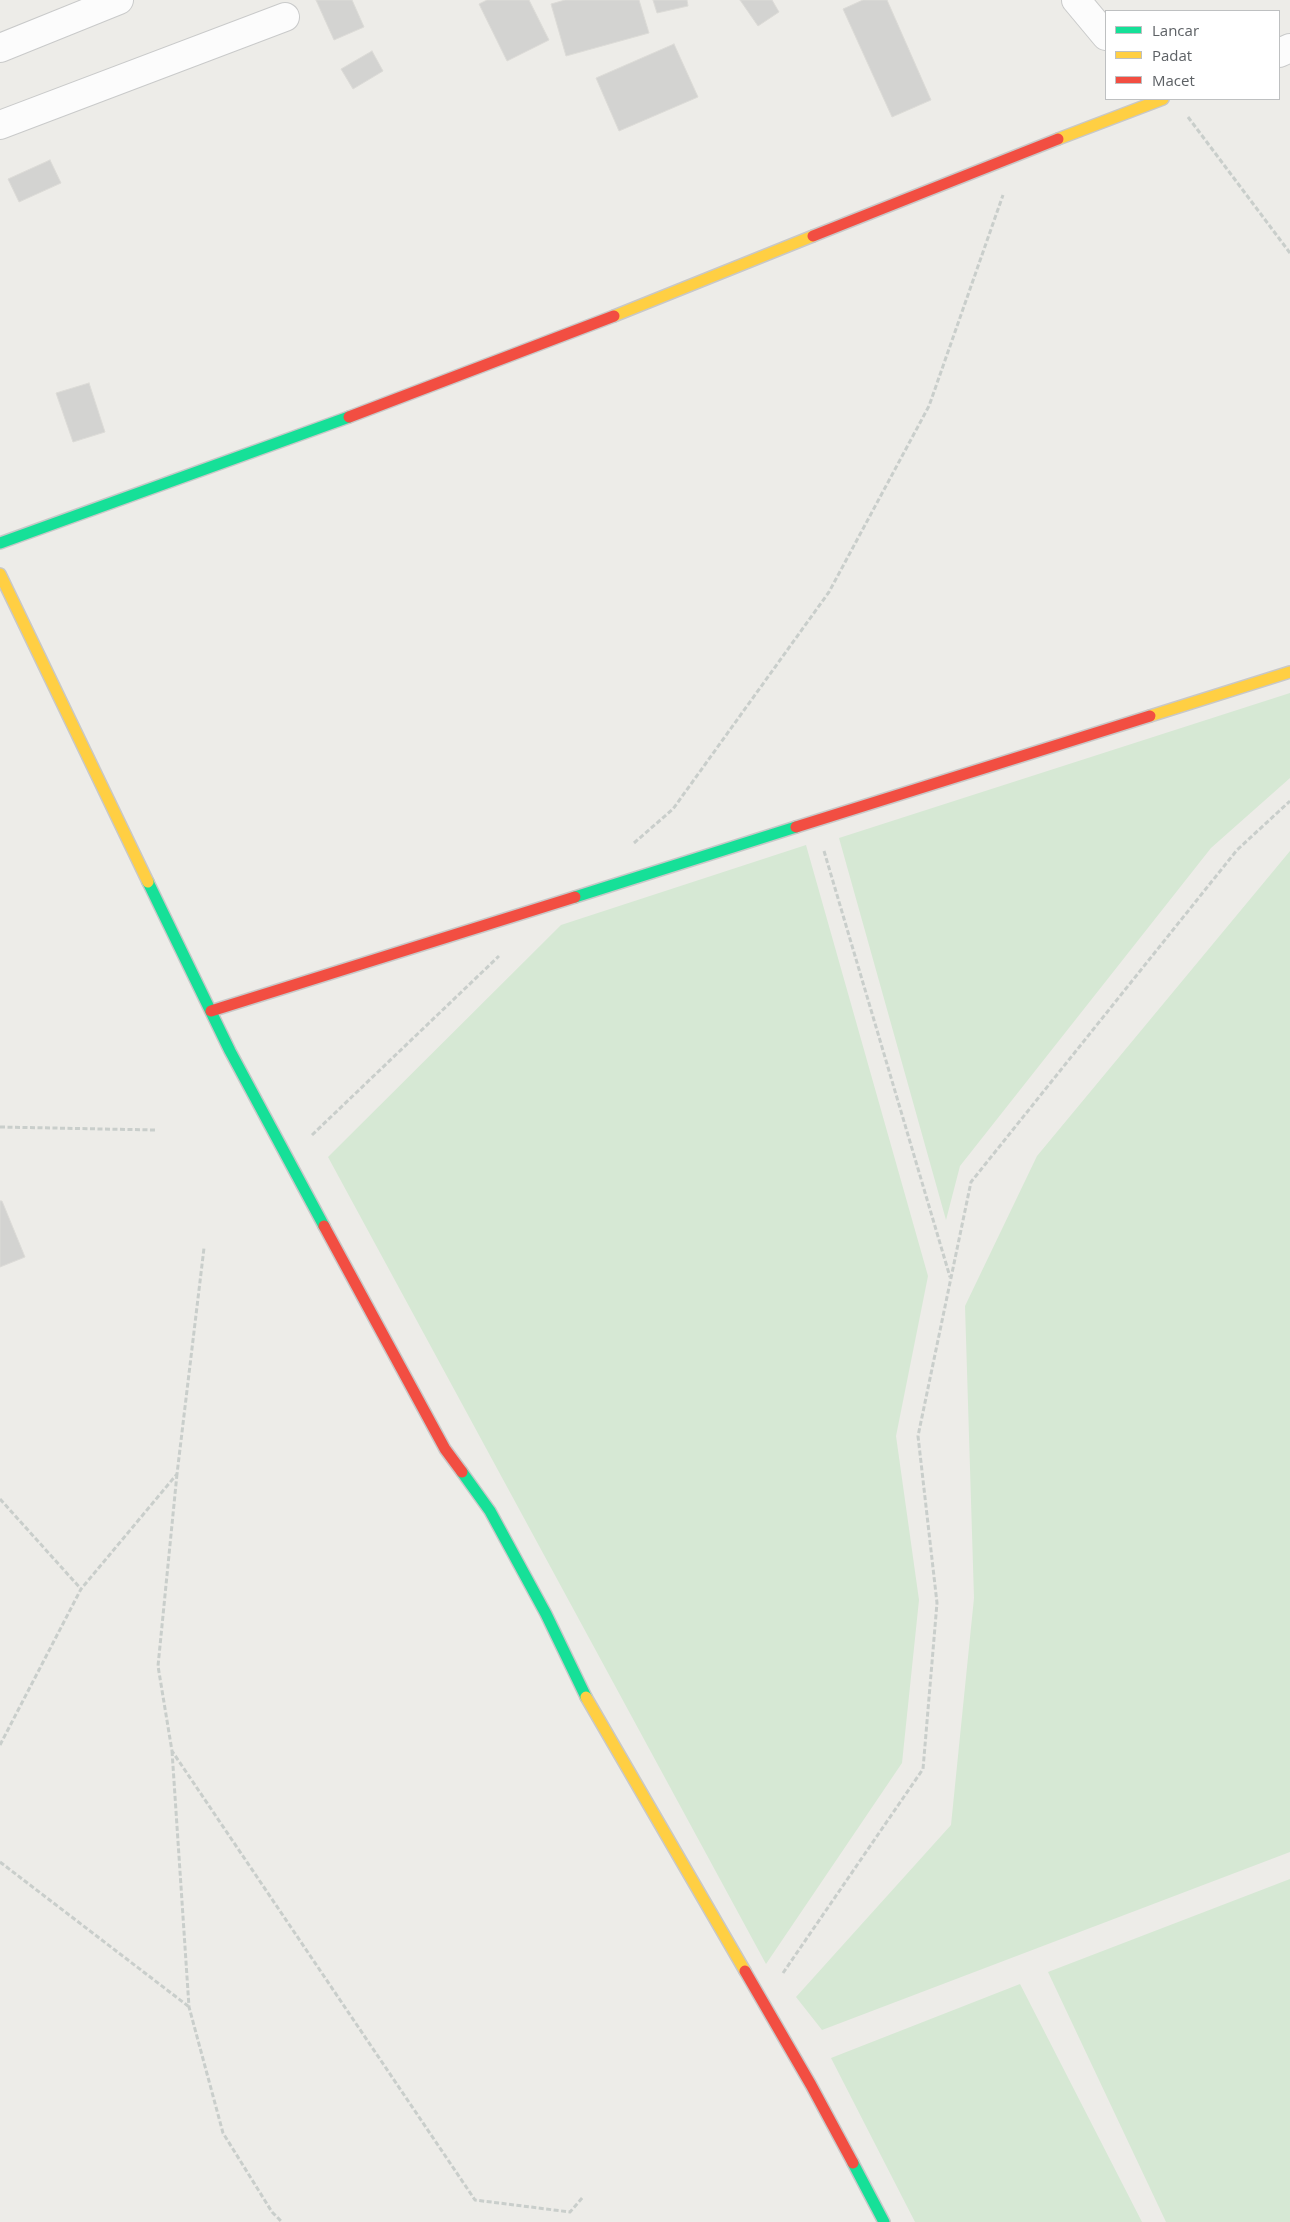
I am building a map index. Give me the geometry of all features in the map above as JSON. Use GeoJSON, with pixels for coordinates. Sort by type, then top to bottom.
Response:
{"type":"FeatureCollection","features":[{"type":"Feature","properties":{"kind":"street"},"geometry":{"type":"LineString","coordinates":[[0,48],[119,0]]}},
{"type":"Feature","properties":{"kind":"street"},"geometry":{"type":"LineString","coordinates":[[1076,0],[1105,35]]}},
{"type":"Feature","properties":{"kind":"street"},"geometry":{"type":"LineString","coordinates":[[0,125],[285,17]]}},
{"type":"Feature","properties":{"kind":"street"},"geometry":{"type":"LineString","coordinates":[[0,543],[274,446],[635,309],[1157,100]]}},
{"type":"Feature","properties":{"kind":"street"},"geometry":{"type":"LineString","coordinates":[[0,574],[211,1011],[428,1421],[445,1449],[490,1511],[546,1614],[583,1692],[763,2002],[884,2222]]}},
{"type":"Feature","properties":{"kind":"street"},"geometry":{"type":"LineString","coordinates":[[211,1011],[1290,672]]}},
{"type":"Feature","properties":{"kind":"path"},"geometry":{"type":"LineString","coordinates":[[1186,114],[1290,253]]}},
{"type":"Feature","properties":{"kind":"path"},"geometry":{"type":"LineString","coordinates":[[630,847],[673,809],[830,592],[929,406],[1016,156]]}},
{"type":"Feature","properties":{"kind":"path"},"geometry":{"type":"LineString","coordinates":[[763,2002],[923,1769],[937,1603],[918,1436],[971,1182],[1237,850],[1290,801]]}},
{"type":"Feature","properties":{"kind":"path"},"geometry":{"type":"LineString","coordinates":[[816,822],[950,1280]]}},
{"type":"Feature","properties":{"kind":"path"},"geometry":{"type":"LineString","coordinates":[[288,1158],[503,952]]}},
{"type":"Feature","properties":{"kind":"path"},"geometry":{"type":"LineString","coordinates":[[1,1127],[155,1130]]}},
{"type":"Feature","properties":{"kind":"path"},"geometry":{"type":"LineString","coordinates":[[204,1248],[177,1474],[158,1666],[172,1751],[189,2006],[222,2133],[272,2212],[282,2222]]}},
{"type":"Feature","properties":{"kind":"path"},"geometry":{"type":"LineString","coordinates":[[0,1745],[81,1589],[177,1474]]}},
{"type":"Feature","properties":{"kind":"path"},"geometry":{"type":"LineString","coordinates":[[0,1499],[81,1589]]}},
{"type":"Feature","properties":{"kind":"path"},"geometry":{"type":"LineString","coordinates":[[172,1751],[475,2200],[570,2212],[583,2197]]}},
{"type":"Feature","properties":{"kind":"path"},"geometry":{"type":"LineString","coordinates":[[0,1862],[189,2006]]}},
{"type":"Feature","properties":{"kind":"green space"},"geometry":{"type":"Polygon","coordinates":[[[1290,693],[1290,778],[1211,848],[960,1166],[946,1220],[839,838],[1290,693]]]}},
{"type":"Feature","properties":{"kind":"green space"},"geometry":{"type":"Polygon","coordinates":[[[806,845],[928,1276],[896,1436],[919,1600],[902,1763],[766,1964],[328,1157],[561,925],[806,845]]]}},
{"type":"Feature","properties":{"kind":"green space"},"geometry":{"type":"Polygon","coordinates":[[[1290,851],[1290,1852],[822,2030],[796,1997],[951,1825],[974,1598],[965,1306],[1037,1156],[1290,851]]]}},
{"type":"Feature","properties":{"kind":"green space"},"geometry":{"type":"Polygon","coordinates":[[[1290,1879],[1290,2222],[1166,2222],[1048,1972],[1290,1879]]]}},
{"type":"Feature","properties":{"kind":"green space"},"geometry":{"type":"Polygon","coordinates":[[[1020,1984],[1142,2222],[915,2222],[831,2058],[1020,1984]]]}},
{"type":"Feature","properties":{"kind":"building"},"geometry":{"type":"Polygon","coordinates":[[[316,0],[352,0],[364,27],[334,40],[316,0]]]}},
{"type":"Feature","properties":{"kind":"building"},"geometry":{"type":"Polygon","coordinates":[[[487,0],[529,0],[549,40],[507,61],[479,4],[487,0]]]}},
{"type":"Feature","properties":{"kind":"building"},"geometry":{"type":"Polygon","coordinates":[[[565,0],[639,0],[649,33],[566,56],[551,4],[565,0]]]}},
{"type":"Feature","properties":{"kind":"building"},"geometry":{"type":"Polygon","coordinates":[[[653,0],[687,0],[688,6],[657,13],[653,0]]]}},
{"type":"Feature","properties":{"kind":"building"},"geometry":{"type":"Polygon","coordinates":[[[740,0],[772,0],[779,12],[758,26],[740,0]]]}},
{"type":"Feature","properties":{"kind":"building"},"geometry":{"type":"Polygon","coordinates":[[[863,0],[887,0],[931,100],[892,117],[843,9],[863,0]]]}},
{"type":"Feature","properties":{"kind":"building"},"geometry":{"type":"Polygon","coordinates":[[[674,44],[698,97],[619,131],[596,78],[674,44]]]}},
{"type":"Feature","properties":{"kind":"building"},"geometry":{"type":"Polygon","coordinates":[[[372,51],[383,71],[353,89],[341,69],[372,51]]]}},
{"type":"Feature","properties":{"kind":"building"},"geometry":{"type":"Polygon","coordinates":[[[50,160],[61,183],[19,202],[8,179],[50,160]]]}},
{"type":"Feature","properties":{"kind":"building"},"geometry":{"type":"Polygon","coordinates":[[[89,383],[105,432],[73,442],[56,393],[89,383]]]}},
{"type":"Feature","properties":{"kind":"building"},"geometry":{"type":"Polygon","coordinates":[[[0,1201],[2,1201],[25,1257],[0,1267],[0,1201]]]}},
{"type":"Feature","properties":{"kind":"traffic: fast"},"geometry":{"type":"LineString","coordinates":[[0,543],[349,417]]}},
{"type":"Feature","properties":{"kind":"traffic: fast"},"geometry":{"type":"LineString","coordinates":[[575,897],[796,827]]}},
{"type":"Feature","properties":{"kind":"traffic: fast"},"geometry":{"type":"LineString","coordinates":[[148,882],[230,1051],[324,1226]]}},
{"type":"Feature","properties":{"kind":"traffic: fast"},"geometry":{"type":"LineString","coordinates":[[462,1472],[490,1511],[546,1614],[586,1697]]}},
{"type":"Feature","properties":{"kind":"traffic: fast"},"geometry":{"type":"LineString","coordinates":[[853,2163],[884,2222]]}},
{"type":"Feature","properties":{"kind":"traffic: slow"},"geometry":{"type":"LineString","coordinates":[[1058,139],[1160,100]]}},
{"type":"Feature","properties":{"kind":"traffic: slow"},"geometry":{"type":"LineString","coordinates":[[614,316],[813,236]]}},
{"type":"Feature","properties":{"kind":"traffic: slow"},"geometry":{"type":"LineString","coordinates":[[0,574],[148,882]]}},
{"type":"Feature","properties":{"kind":"traffic: slow"},"geometry":{"type":"LineString","coordinates":[[1150,716],[1290,672]]}},
{"type":"Feature","properties":{"kind":"traffic: slow"},"geometry":{"type":"LineString","coordinates":[[586,1697],[745,1971]]}},
{"type":"Feature","properties":{"kind":"traffic: jam"},"geometry":{"type":"LineString","coordinates":[[813,236],[1058,139]]}},
{"type":"Feature","properties":{"kind":"traffic: jam"},"geometry":{"type":"LineString","coordinates":[[349,417],[614,316]]}},
{"type":"Feature","properties":{"kind":"traffic: jam"},"geometry":{"type":"LineString","coordinates":[[796,827],[1150,716]]}},
{"type":"Feature","properties":{"kind":"traffic: jam"},"geometry":{"type":"LineString","coordinates":[[211,1011],[575,897]]}},
{"type":"Feature","properties":{"kind":"traffic: jam"},"geometry":{"type":"LineString","coordinates":[[324,1226],[445,1449],[462,1472]]}},
{"type":"Feature","properties":{"kind":"traffic: jam"},"geometry":{"type":"LineString","coordinates":[[745,1971],[811,2085],[853,2163]]}}]}
